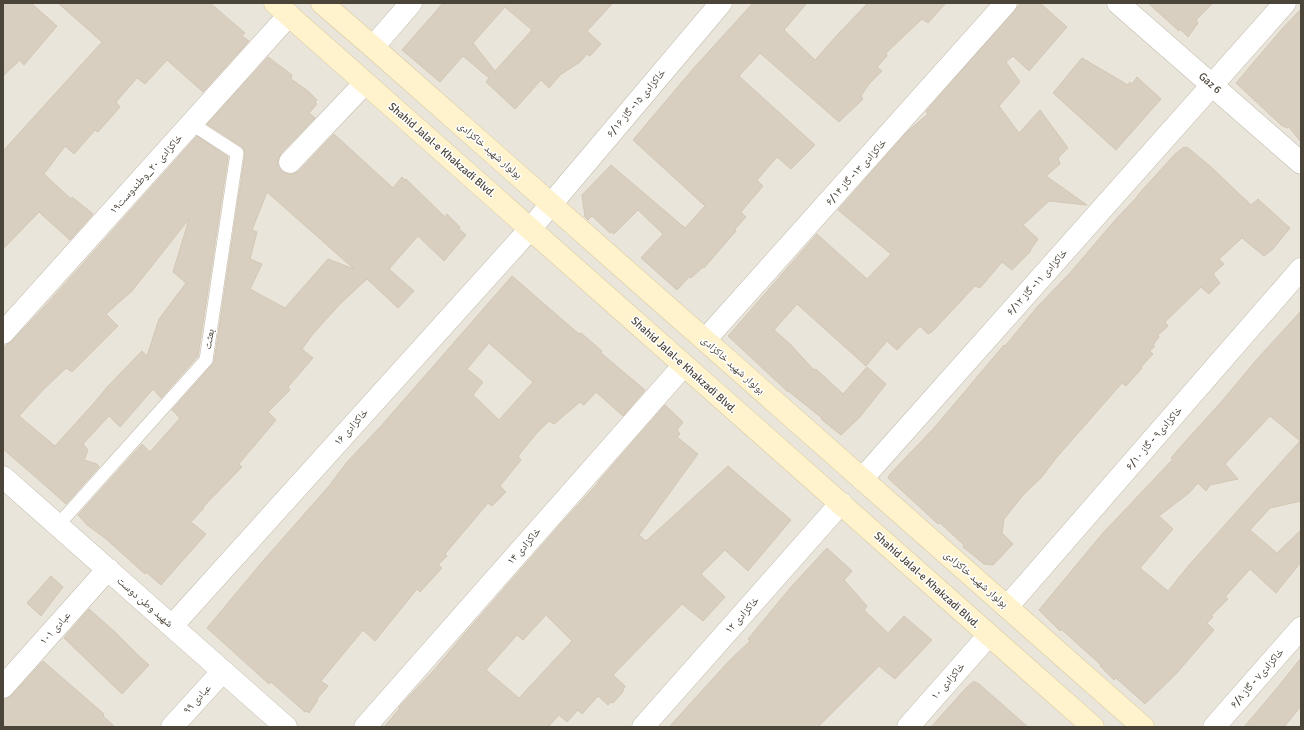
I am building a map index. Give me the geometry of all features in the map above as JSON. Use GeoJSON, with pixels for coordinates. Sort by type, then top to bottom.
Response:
{"type":"FeatureCollection","features":[{"type":"Feature","properties":{"kind":"street","name":"بولوار شهید خاکزادی"},"geometry":{"type":"LineString","coordinates":[[322,3],[374,46],[1143,727]]}},
{"type":"Feature","properties":{"kind":"street"},"geometry":{"type":"LineString","coordinates":[[374,46],[411,3]]}},
{"type":"Feature","properties":{"kind":"street","name":"خاکزادی ۱۵- گاز ۶/۱۶"},"geometry":{"type":"LineString","coordinates":[[531,228],[721,3]]}},
{"type":"Feature","properties":{"kind":"street","name":"خاکزادی ۱۳- گاز ۶/۱۴"},"geometry":{"type":"LineString","coordinates":[[706,340],[1006,3]]}},
{"type":"Feature","properties":{"kind":"street","name":"Gaz 6"},"geometry":{"type":"LineString","coordinates":[[1118,3],[1301,163]]}},
{"type":"Feature","properties":{"kind":"street","name":"خاکزادی ۱۱- گاز ۶/۱۲"},"geometry":{"type":"LineString","coordinates":[[862,479],[1286,3]]}},
{"type":"Feature","properties":{"kind":"street","name":"Shahid Jalal-e Khakzadi Blvd."},"geometry":{"type":"LineString","coordinates":[[282,9],[1093,727]]}},
{"type":"Feature","properties":{"kind":"street","name":"خاکزادی ۲۰_وطندوست۱۹"},"geometry":{"type":"LineString","coordinates":[[3,333],[192,124],[282,9]]}},
{"type":"Feature","properties":{"kind":"street"},"geometry":{"type":"LineString","coordinates":[[290,162],[365,83]]}},
{"type":"Feature","properties":{"kind":"street","name":"خاکزادی ۱۶"},"geometry":{"type":"LineString","coordinates":[[172,626],[531,228]]}},
{"type":"Feature","properties":{"kind":"street","name":"خاکزادی۹ - گاز ۶/۱۰"},"geometry":{"type":"LineString","coordinates":[[1007,607],[1301,269]]}},
{"type":"Feature","properties":{"kind":"street","name":"خاکزادی ۱۴"},"geometry":{"type":"LineString","coordinates":[[365,727],[684,365]]}},
{"type":"Feature","properties":{"kind":"street","name":"شهید وطن دوست"},"geometry":{"type":"LineString","coordinates":[[3,477],[286,727]]}},
{"type":"Feature","properties":{"kind":"street","name":"خاکزادی ۱۲"},"geometry":{"type":"LineString","coordinates":[[643,727],[841,503]]}},
{"type":"Feature","properties":{"kind":"street","name":"عبادی ۱۰۱"},"geometry":{"type":"LineString","coordinates":[[3,687],[108,569]]}},
{"type":"Feature","properties":{"kind":"street","name":"خاکزادی۷ - گاز ۶/۸"},"geometry":{"type":"LineString","coordinates":[[1214,727],[1301,628]]}},
{"type":"Feature","properties":{"kind":"street","name":"خاکزادی ۱۰"},"geometry":{"type":"LineString","coordinates":[[908,727],[989,635]]}},
{"type":"Feature","properties":{"kind":"street","name":"عبادی ۹۹"},"geometry":{"type":"LineString","coordinates":[[172,727],[223,671]]}},
{"type":"Feature","properties":{"kind":"lane","name":"بعثت"},"geometry":{"type":"LineString","coordinates":[[58,525],[206,360],[237,153],[192,124]]}},
{"type":"Feature","properties":{"kind":"shaded area"},"geometry":{"type":"Polygon","coordinates":[[[3,3],[1301,3],[1301,727],[3,727],[3,3]]]}},
{"type":"Feature","properties":{"kind":"building"},"geometry":{"type":"Polygon","coordinates":[[[3,3],[31,3],[57,26],[24,65],[20,60],[3,76],[3,3]]]}},
{"type":"Feature","properties":{"kind":"building"},"geometry":{"type":"Polygon","coordinates":[[[58,3],[210,3],[245,33],[242,36],[249,41],[203,92],[167,60],[145,84],[137,78],[116,102],[120,107],[98,132],[95,130],[74,154],[65,146],[44,174],[71,199],[72,197],[93,214],[70,240],[39,212],[3,249],[3,151],[102,42],[58,3]]]}},
{"type":"Feature","properties":{"kind":"building"},"geometry":{"type":"Polygon","coordinates":[[[443,3],[613,3],[587,31],[601,44],[590,56],[587,54],[580,62],[560,75],[549,88],[541,80],[515,109],[486,82],[489,78],[463,56],[440,82],[402,50],[443,3]],[[505,7],[473,43],[495,71],[532,30],[505,7]]]}},
{"type":"Feature","properties":{"kind":"building"},"geometry":{"type":"Polygon","coordinates":[[[753,3],[807,3],[784,30],[815,60],[868,3],[946,3],[928,23],[922,19],[886,53],[887,56],[877,67],[882,71],[869,84],[861,96],[863,99],[839,122],[760,53],[739,76],[815,145],[791,169],[777,157],[757,180],[763,186],[741,212],[746,217],[735,229],[736,231],[704,268],[703,267],[691,278],[689,277],[677,290],[641,258],[663,234],[638,210],[616,232],[613,234],[612,231],[610,233],[592,216],[588,220],[585,217],[582,195],[611,165],[685,228],[705,206],[633,140],[692,70],[753,3]]]}},
{"type":"Feature","properties":{"kind":"building"},"geometry":{"type":"Polygon","coordinates":[[[1021,3],[1040,3],[1067,27],[1029,71],[1013,56],[1006,62],[1020,82],[999,106],[1019,133],[1040,110],[1068,148],[1058,158],[1060,164],[1046,176],[1087,205],[1049,201],[1023,225],[1038,239],[1030,252],[1012,270],[1002,262],[980,288],[975,286],[932,332],[928,334],[920,326],[897,350],[887,341],[866,366],[797,304],[774,330],[789,343],[814,370],[816,369],[843,394],[867,367],[886,384],[860,417],[841,435],[821,419],[822,418],[788,392],[728,336],[817,234],[867,279],[891,254],[838,210],[908,131],[928,114],[926,112],[928,109],[1021,3]]]}},
{"type":"Feature","properties":{"kind":"building"},"geometry":{"type":"Polygon","coordinates":[[[1148,3],[1213,3],[1196,20],[1198,23],[1188,37],[1180,29],[1179,31],[1148,3]]]}},
{"type":"Feature","properties":{"kind":"building"},"geometry":{"type":"Polygon","coordinates":[[[1301,9],[1301,142],[1289,127],[1287,128],[1281,125],[1236,83],[1301,9]]]}},
{"type":"Feature","properties":{"kind":"building"},"geometry":{"type":"Polygon","coordinates":[[[268,57],[292,75],[291,79],[308,91],[317,100],[315,102],[317,104],[309,113],[315,118],[281,153],[278,159],[278,166],[282,171],[287,174],[293,174],[299,171],[334,134],[393,188],[402,177],[405,180],[406,179],[445,217],[447,214],[466,235],[444,261],[418,236],[389,269],[414,291],[398,308],[367,279],[341,303],[313,334],[302,349],[313,358],[288,387],[290,390],[268,412],[276,420],[239,464],[242,467],[203,507],[204,508],[191,522],[206,534],[161,585],[146,572],[145,574],[105,538],[87,525],[78,515],[142,444],[150,452],[180,418],[172,410],[214,362],[245,154],[244,149],[241,146],[207,124],[268,57]],[[267,192],[252,230],[257,232],[250,259],[262,264],[250,289],[285,308],[328,259],[354,269],[267,192]]]}},
{"type":"Feature","properties":{"kind":"building"},"geometry":{"type":"Polygon","coordinates":[[[1082,58],[1128,85],[1130,82],[1132,84],[1137,77],[1161,99],[1116,150],[1053,93],[1082,58]]]}},
{"type":"Feature","properties":{"kind":"building"},"geometry":{"type":"Polygon","coordinates":[[[197,136],[228,157],[198,356],[161,398],[153,389],[120,427],[109,416],[83,444],[88,450],[84,460],[97,464],[99,467],[66,504],[3,449],[3,348],[12,341],[197,136]],[[189,219],[132,291],[106,314],[118,326],[72,372],[66,368],[19,416],[55,446],[108,386],[142,351],[147,356],[159,319],[186,283],[173,272],[189,219]]]}},
{"type":"Feature","properties":{"kind":"building"},"geometry":{"type":"Polygon","coordinates":[[[1184,147],[1187,147],[1210,166],[1251,205],[1258,199],[1290,228],[1273,249],[1264,256],[1242,238],[1219,259],[1224,264],[1213,274],[1220,283],[1209,294],[1201,287],[1165,322],[1168,326],[1158,335],[1159,337],[1153,345],[1155,346],[1150,351],[1153,354],[1141,367],[1142,368],[1126,386],[1122,383],[1057,457],[1041,478],[1024,494],[1004,519],[1002,533],[1013,544],[993,565],[984,564],[963,547],[964,545],[940,523],[938,524],[888,478],[890,474],[934,428],[1038,306],[1069,274],[1175,154],[1184,147]]]}},
{"type":"Feature","properties":{"kind":"building"},"geometry":{"type":"Polygon","coordinates":[[[512,276],[579,334],[581,333],[602,351],[601,353],[645,390],[623,416],[596,392],[584,405],[580,402],[554,424],[549,421],[518,456],[521,460],[500,486],[506,492],[492,506],[488,503],[445,554],[447,556],[438,565],[442,568],[420,592],[417,589],[375,641],[363,630],[321,681],[328,686],[317,699],[318,700],[309,713],[307,711],[305,712],[271,682],[269,684],[207,628],[262,562],[329,486],[347,462],[381,426],[512,276]],[[489,343],[467,369],[483,382],[473,395],[499,420],[533,382],[489,343]]]}},
{"type":"Feature","properties":{"kind":"building"},"geometry":{"type":"Polygon","coordinates":[[[1301,311],[1301,501],[1270,508],[1250,530],[1277,553],[1301,530],[1301,562],[1276,593],[1250,569],[1225,597],[1228,599],[1211,616],[1213,617],[1207,623],[1214,630],[1176,674],[1145,704],[1116,678],[1114,680],[1100,666],[1101,665],[1061,629],[1060,631],[1039,610],[1102,534],[1173,459],[1171,458],[1301,311]],[[1270,416],[1225,464],[1238,479],[1210,485],[1206,491],[1198,483],[1189,493],[1159,516],[1173,529],[1140,568],[1168,591],[1189,565],[1300,441],[1270,416]]]}},
{"type":"Feature","properties":{"kind":"building"},"geometry":{"type":"Polygon","coordinates":[[[665,405],[683,422],[677,430],[680,434],[677,437],[698,454],[639,535],[646,541],[728,466],[791,520],[748,571],[725,550],[701,574],[725,597],[703,621],[682,604],[613,675],[625,686],[622,693],[613,703],[611,702],[608,705],[598,696],[582,714],[578,710],[567,722],[559,715],[548,727],[384,727],[400,708],[399,707],[434,670],[665,405]],[[546,615],[523,640],[517,635],[486,670],[519,698],[572,641],[546,615]]]}},
{"type":"Feature","properties":{"kind":"building"},"geometry":{"type":"Polygon","coordinates":[[[827,548],[852,571],[844,580],[867,606],[864,610],[888,633],[904,616],[932,640],[895,679],[879,666],[818,727],[669,727],[729,661],[750,641],[748,639],[791,587],[827,548]]]}},
{"type":"Feature","properties":{"kind":"building"},"geometry":{"type":"Polygon","coordinates":[[[51,576],[63,587],[41,616],[27,603],[51,576]]]}},
{"type":"Feature","properties":{"kind":"building"},"geometry":{"type":"Polygon","coordinates":[[[89,609],[149,665],[122,694],[64,638],[89,609]]]}},
{"type":"Feature","properties":{"kind":"building"},"geometry":{"type":"Polygon","coordinates":[[[1301,658],[1301,706],[1284,727],[1244,727],[1278,687],[1301,658]]]}},
{"type":"Feature","properties":{"kind":"building"},"geometry":{"type":"Polygon","coordinates":[[[43,661],[104,714],[103,716],[115,727],[3,727],[3,699],[7,699],[12,695],[43,661]]]}},
{"type":"Feature","properties":{"kind":"building"},"geometry":{"type":"Polygon","coordinates":[[[974,681],[978,683],[1028,727],[931,727],[974,681]]]}}]}
